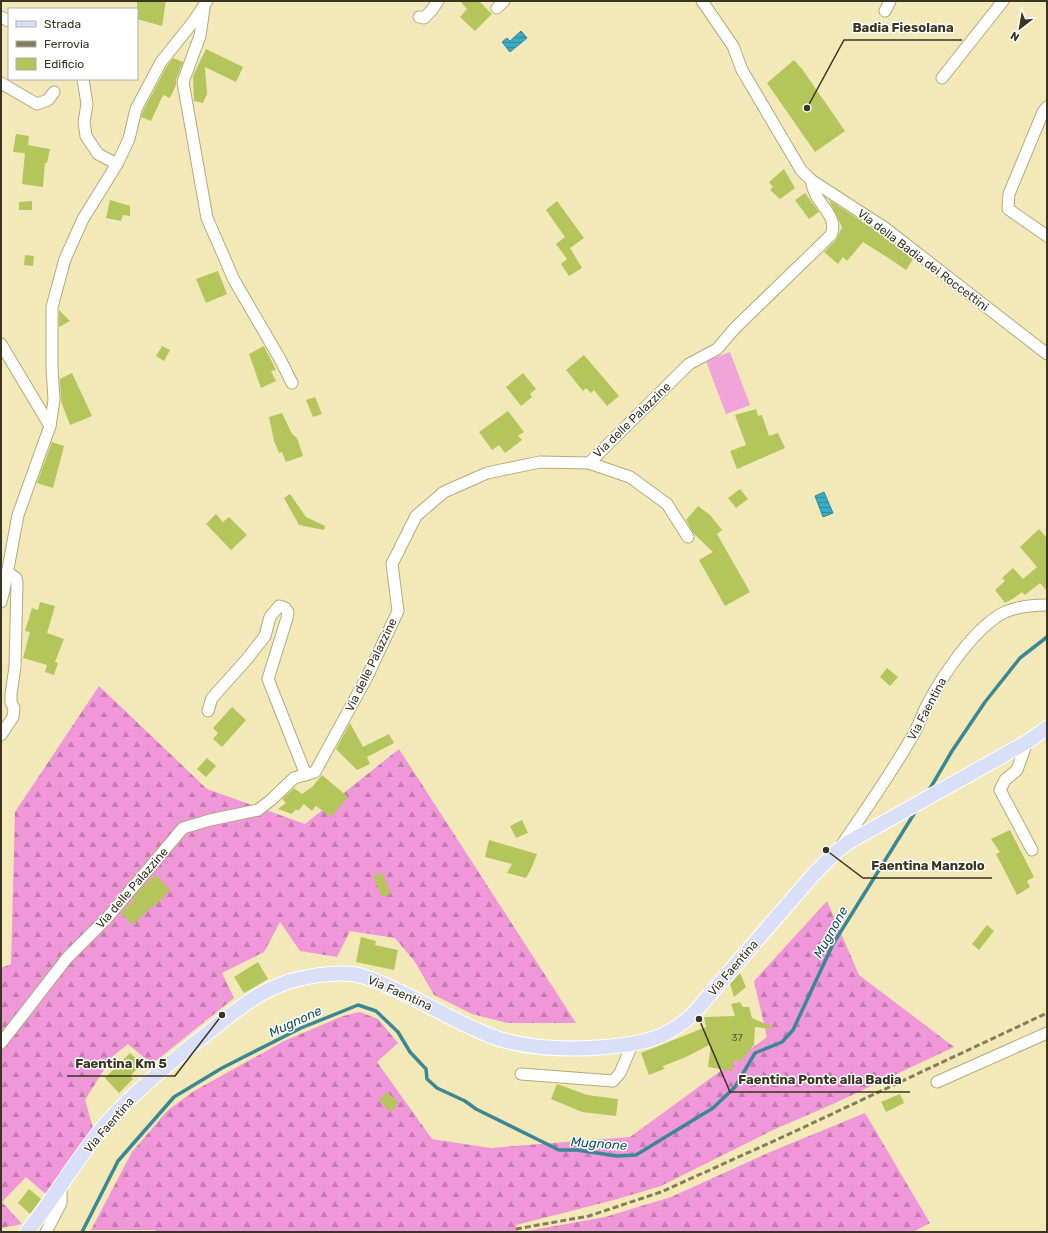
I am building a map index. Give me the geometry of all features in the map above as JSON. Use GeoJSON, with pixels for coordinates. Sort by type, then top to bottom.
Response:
{"type":"FeatureCollection","features":[{"type":"Feature","properties":{"kind":"main road","name":"Via Faentina"},"geometry":{"type":"LineString","coordinates":[[27,1232],[109,1120],[140,1089],[162,1069],[232,1014],[254,998],[275,987],[293,980],[315,975],[336,973],[355,974],[385,984],[467,1025],[497,1038],[520,1044],[547,1048],[592,1048],[632,1045],[650,1041],[671,1032],[687,1020],[814,874],[836,852],[849,842],[1026,742],[1047,728]]}},
{"type":"Feature","properties":{"kind":"street"},"geometry":{"type":"LineString","coordinates":[[419,17],[424,18],[438,1]]}},
{"type":"Feature","properties":{"kind":"street","name":"Via della Badia dei Roccettini"},"geometry":{"type":"LineString","coordinates":[[702,1],[733,46],[742,70],[801,170],[811,180],[885,228],[1047,354]]}},
{"type":"Feature","properties":{"kind":"street"},"geometry":{"type":"LineString","coordinates":[[942,78],[1003,1]]}},
{"type":"Feature","properties":{"kind":"street"},"geometry":{"type":"LineString","coordinates":[[1,602],[18,515],[50,426],[54,400],[52,367],[52,307],[65,260],[83,219],[117,164],[130,139],[136,109],[162,62],[206,3]]}},
{"type":"Feature","properties":{"kind":"street"},"geometry":{"type":"LineString","coordinates":[[206,3],[200,36],[183,82],[207,218],[234,280],[280,359],[292,383]]}},
{"type":"Feature","properties":{"kind":"street"},"geometry":{"type":"LineString","coordinates":[[83,80],[87,104],[84,122],[86,136],[98,154],[117,164]]}},
{"type":"Feature","properties":{"kind":"street"},"geometry":{"type":"LineString","coordinates":[[1,83],[37,104],[48,100],[54,92]]}},
{"type":"Feature","properties":{"kind":"street"},"geometry":{"type":"LineString","coordinates":[[1047,107],[1043,112],[1009,194],[1008,208],[1047,236]]}},
{"type":"Feature","properties":{"kind":"street","name":"Via delle Palazzine"},"geometry":{"type":"LineString","coordinates":[[2,1042],[67,958],[107,918],[183,828],[210,820],[258,810],[294,778],[315,772],[327,753],[367,677],[398,611],[392,564],[416,516],[444,492],[487,473],[540,462],[589,463],[688,364],[717,349],[735,328],[832,234],[834,229],[833,221],[816,194],[811,180]]}},
{"type":"Feature","properties":{"kind":"street"},"geometry":{"type":"LineString","coordinates":[[1,344],[50,426]]}},
{"type":"Feature","properties":{"kind":"street"},"geometry":{"type":"LineString","coordinates":[[589,463],[630,477],[667,504],[688,537]]}},
{"type":"Feature","properties":{"kind":"street"},"geometry":{"type":"LineString","coordinates":[[1,561],[11,553]]}},
{"type":"Feature","properties":{"kind":"street"},"geometry":{"type":"LineString","coordinates":[[1,735],[12,716],[14,708],[11,703],[11,694],[15,667],[17,583],[16,578],[7,572]]}},
{"type":"Feature","properties":{"kind":"street","name":"Via Faentina"},"geometry":{"type":"LineString","coordinates":[[836,852],[889,775],[910,741],[938,686],[952,665],[972,641],[986,625],[1004,613],[1015,608],[1033,605],[1047,605]]}},
{"type":"Feature","properties":{"kind":"street"},"geometry":{"type":"LineString","coordinates":[[208,711],[212,698],[247,659],[265,636],[270,616],[274,610],[279,606],[285,608],[288,612],[288,618],[268,679],[306,775]]}},
{"type":"Feature","properties":{"kind":"street"},"geometry":{"type":"LineString","coordinates":[[1026,742],[1017,770],[1005,780],[1000,790],[1032,850]]}},
{"type":"Feature","properties":{"kind":"street"},"geometry":{"type":"LineString","coordinates":[[936,1082],[1047,1033]]}},
{"type":"Feature","properties":{"kind":"street"},"geometry":{"type":"LineString","coordinates":[[521,1074],[613,1081],[620,1073],[632,1045]]}},
{"type":"Feature","properties":{"kind":"street"},"geometry":{"type":"LineString","coordinates":[[46,1232],[62,1203],[61,1187]]}},
{"type":"Feature","properties":{"kind":"green space"},"geometry":{"type":"Polygon","coordinates":[[[99,686],[207,789],[305,824],[399,749],[576,1023],[507,1023],[472,1014],[434,995],[415,962],[395,938],[350,931],[337,957],[300,951],[280,922],[264,952],[222,973],[234,998],[152,1064],[128,1044],[112,1057],[85,1100],[93,1128],[65,1167],[48,1196],[26,1177],[2,1202],[22,1224],[1,1228],[1,968],[11,964],[15,812],[99,686]]]}},
{"type":"Feature","properties":{"kind":"green space"},"geometry":{"type":"Polygon","coordinates":[[[827,901],[859,975],[954,1047],[833,1104],[773,1130],[661,1186],[614,1200],[516,1225],[517,1232],[155,1232],[155,1230],[91,1230],[132,1152],[168,1110],[194,1091],[284,1041],[343,1016],[360,1012],[378,1019],[398,1043],[377,1062],[432,1139],[490,1148],[630,1137],[767,1037],[754,981],[827,901]]]}},
{"type":"Feature","properties":{"kind":"green space"},"geometry":{"type":"Polygon","coordinates":[[[865,1113],[930,1223],[913,1232],[522,1232],[605,1217],[671,1197],[770,1152],[865,1113]]]}},
{"type":"Feature","properties":{"kind":"shaded area"},"geometry":{"type":"Polygon","coordinates":[[[730,352],[750,405],[726,414],[706,361],[730,352]]]}},
{"type":"Feature","properties":{"kind":"water"},"geometry":{"type":"Polygon","coordinates":[[[521,31],[527,38],[510,52],[502,42],[507,38],[510,41],[521,31]]]}},
{"type":"Feature","properties":{"kind":"water"},"geometry":{"type":"Polygon","coordinates":[[[824,492],[833,513],[823,517],[815,496],[824,492]]]}},
{"type":"Feature","properties":{"kind":"building"},"geometry":{"type":"Polygon","coordinates":[[[137,1],[166,1],[162,26],[138,19],[137,1]]]}},
{"type":"Feature","properties":{"kind":"building"},"geometry":{"type":"Polygon","coordinates":[[[460,1],[479,1],[492,14],[475,31],[460,17],[467,9],[460,1]]]}},
{"type":"Feature","properties":{"kind":"building"},"geometry":{"type":"Polygon","coordinates":[[[206,49],[243,67],[236,82],[205,67],[207,94],[203,103],[194,101],[193,76],[206,49]]]}},
{"type":"Feature","properties":{"kind":"building"},"geometry":{"type":"Polygon","coordinates":[[[173,58],[183,62],[176,80],[176,85],[170,98],[163,95],[151,121],[141,117],[167,66],[173,58]]]}},
{"type":"Feature","properties":{"kind":"building"},"geometry":{"type":"Polygon","coordinates":[[[794,60],[802,69],[845,131],[815,152],[767,83],[794,60]]]}},
{"type":"Feature","properties":{"kind":"building"},"geometry":{"type":"Polygon","coordinates":[[[16,134],[29,136],[28,145],[50,149],[47,163],[45,163],[43,187],[22,184],[25,153],[13,152],[16,134]]]}},
{"type":"Feature","properties":{"kind":"building"},"geometry":{"type":"Polygon","coordinates":[[[784,169],[795,188],[780,199],[770,190],[773,187],[769,182],[784,169]]]}},
{"type":"Feature","properties":{"kind":"building"},"geometry":{"type":"Polygon","coordinates":[[[805,193],[819,212],[809,219],[795,200],[805,193]]]}},
{"type":"Feature","properties":{"kind":"building"},"geometry":{"type":"Polygon","coordinates":[[[110,200],[130,206],[130,216],[123,215],[121,221],[106,218],[110,200]]]}},
{"type":"Feature","properties":{"kind":"building"},"geometry":{"type":"Polygon","coordinates":[[[829,200],[881,234],[913,259],[906,270],[863,242],[847,261],[843,257],[838,264],[824,252],[836,240],[842,227],[829,200]]]}},
{"type":"Feature","properties":{"kind":"building"},"geometry":{"type":"Polygon","coordinates":[[[32,201],[32,210],[19,210],[19,202],[32,201]]]}},
{"type":"Feature","properties":{"kind":"building"},"geometry":{"type":"Polygon","coordinates":[[[557,201],[584,238],[570,248],[582,268],[569,276],[561,264],[567,259],[556,244],[565,237],[546,210],[557,201]]]}},
{"type":"Feature","properties":{"kind":"building"},"geometry":{"type":"Polygon","coordinates":[[[25,255],[34,256],[33,266],[24,265],[25,255]]]}},
{"type":"Feature","properties":{"kind":"building"},"geometry":{"type":"Polygon","coordinates":[[[218,271],[227,294],[206,303],[196,279],[218,271]]]}},
{"type":"Feature","properties":{"kind":"building"},"geometry":{"type":"Polygon","coordinates":[[[59,310],[70,321],[59,327],[59,310]]]}},
{"type":"Feature","properties":{"kind":"building"},"geometry":{"type":"Polygon","coordinates":[[[162,346],[170,350],[164,361],[156,356],[162,346]]]}},
{"type":"Feature","properties":{"kind":"building"},"geometry":{"type":"Polygon","coordinates":[[[264,346],[276,370],[271,371],[276,381],[261,388],[249,354],[264,346]]]}},
{"type":"Feature","properties":{"kind":"building"},"geometry":{"type":"Polygon","coordinates":[[[584,355],[619,396],[607,406],[594,390],[591,393],[586,388],[583,391],[566,370],[584,355]]]}},
{"type":"Feature","properties":{"kind":"building"},"geometry":{"type":"Polygon","coordinates":[[[72,373],[92,416],[70,425],[61,401],[60,379],[72,373]]]}},
{"type":"Feature","properties":{"kind":"building"},"geometry":{"type":"Polygon","coordinates":[[[523,373],[536,389],[530,394],[532,397],[521,406],[506,387],[523,373]]]}},
{"type":"Feature","properties":{"kind":"building"},"geometry":{"type":"Polygon","coordinates":[[[315,397],[322,414],[313,417],[306,400],[315,397]]]}},
{"type":"Feature","properties":{"kind":"building"},"geometry":{"type":"Polygon","coordinates":[[[756,409],[758,416],[762,415],[769,436],[778,433],[785,448],[737,469],[730,451],[746,445],[735,415],[756,409]]]}},
{"type":"Feature","properties":{"kind":"building"},"geometry":{"type":"Polygon","coordinates":[[[508,411],[524,432],[518,436],[522,440],[505,453],[499,445],[492,450],[479,432],[508,411]]]}},
{"type":"Feature","properties":{"kind":"building"},"geometry":{"type":"Polygon","coordinates":[[[282,413],[292,434],[297,438],[303,456],[286,462],[282,452],[279,453],[274,441],[269,417],[282,413]]]}},
{"type":"Feature","properties":{"kind":"building"},"geometry":{"type":"Polygon","coordinates":[[[52,442],[64,446],[53,488],[37,483],[52,442]]]}},
{"type":"Feature","properties":{"kind":"building"},"geometry":{"type":"Polygon","coordinates":[[[740,489],[748,499],[736,508],[728,498],[740,489]]]}},
{"type":"Feature","properties":{"kind":"building"},"geometry":{"type":"Polygon","coordinates":[[[290,494],[306,517],[325,526],[324,530],[299,525],[284,498],[290,494]]]}},
{"type":"Feature","properties":{"kind":"building"},"geometry":{"type":"Polygon","coordinates":[[[698,506],[710,515],[722,530],[717,534],[750,592],[725,606],[699,560],[713,552],[693,533],[686,520],[698,506]]]}},
{"type":"Feature","properties":{"kind":"building"},"geometry":{"type":"Polygon","coordinates":[[[216,514],[223,522],[229,517],[247,535],[231,550],[206,524],[216,514]]]}},
{"type":"Feature","properties":{"kind":"building"},"geometry":{"type":"Polygon","coordinates":[[[1039,529],[1047,538],[1047,591],[1040,583],[1025,595],[1022,592],[1005,603],[995,590],[1005,581],[1002,578],[1013,568],[1023,579],[1037,567],[1020,547],[1039,529]]]}},
{"type":"Feature","properties":{"kind":"building"},"geometry":{"type":"Polygon","coordinates":[[[40,602],[55,606],[47,633],[64,639],[55,662],[58,663],[54,675],[45,672],[47,665],[23,658],[30,632],[25,631],[32,608],[38,610],[40,602]]]}},
{"type":"Feature","properties":{"kind":"building"},"geometry":{"type":"Polygon","coordinates":[[[887,668],[898,677],[890,686],[880,677],[887,668]]]}},
{"type":"Feature","properties":{"kind":"building"},"geometry":{"type":"Polygon","coordinates":[[[232,707],[246,720],[222,747],[213,739],[218,733],[213,728],[232,707]]]}},
{"type":"Feature","properties":{"kind":"building"},"geometry":{"type":"Polygon","coordinates":[[[350,723],[363,747],[389,734],[394,743],[367,757],[370,764],[357,770],[336,749],[350,723]]]}},
{"type":"Feature","properties":{"kind":"building"},"geometry":{"type":"Polygon","coordinates":[[[207,758],[216,766],[206,777],[197,769],[207,758]]]}},
{"type":"Feature","properties":{"kind":"building"},"geometry":{"type":"Polygon","coordinates":[[[322,775],[348,797],[331,817],[316,806],[312,811],[304,804],[298,811],[296,809],[292,814],[278,809],[286,803],[282,799],[294,788],[302,794],[312,787],[322,775]]]}},
{"type":"Feature","properties":{"kind":"building"},"geometry":{"type":"Polygon","coordinates":[[[522,820],[528,833],[516,838],[510,826],[522,820]]]}},
{"type":"Feature","properties":{"kind":"building"},"geometry":{"type":"Polygon","coordinates":[[[1010,830],[1034,877],[1027,881],[1030,887],[1017,895],[996,854],[1000,852],[991,839],[1010,830]]]}},
{"type":"Feature","properties":{"kind":"building"},"geometry":{"type":"Polygon","coordinates":[[[489,840],[537,854],[526,878],[507,873],[512,864],[485,857],[489,840]]]}},
{"type":"Feature","properties":{"kind":"building"},"geometry":{"type":"Polygon","coordinates":[[[382,873],[391,894],[382,897],[373,876],[382,873]]]}},
{"type":"Feature","properties":{"kind":"building"},"geometry":{"type":"Polygon","coordinates":[[[156,875],[170,890],[155,906],[154,905],[132,925],[121,913],[134,900],[133,898],[140,889],[156,875]]]}},
{"type":"Feature","properties":{"kind":"building"},"geometry":{"type":"Polygon","coordinates":[[[987,925],[994,931],[979,950],[972,944],[987,925]]]}},
{"type":"Feature","properties":{"kind":"building"},"geometry":{"type":"Polygon","coordinates":[[[361,937],[376,941],[375,945],[398,950],[394,970],[356,962],[361,937]]]}},
{"type":"Feature","properties":{"kind":"building"},"geometry":{"type":"Polygon","coordinates":[[[258,962],[268,979],[244,993],[234,977],[258,962]]]}},
{"type":"Feature","properties":{"kind":"building"},"geometry":{"type":"Polygon","coordinates":[[[740,973],[746,987],[734,997],[730,984],[740,973]]]}},
{"type":"Feature","properties":{"kind":"building"},"geometry":{"type":"Polygon","coordinates":[[[740,1002],[743,1007],[749,1007],[752,1018],[773,1027],[772,1029],[755,1027],[754,1045],[741,1061],[734,1060],[732,1071],[708,1067],[711,1044],[686,1057],[663,1066],[664,1069],[649,1075],[641,1053],[706,1027],[704,1017],[735,1016],[731,1004],[740,1002]]]}},
{"type":"Feature","properties":{"kind":"building"},"geometry":{"type":"Polygon","coordinates":[[[130,1053],[142,1064],[130,1076],[133,1079],[119,1093],[105,1078],[130,1053]]]}},
{"type":"Feature","properties":{"kind":"building"},"geometry":{"type":"Polygon","coordinates":[[[557,1084],[587,1095],[618,1099],[616,1116],[582,1112],[551,1099],[557,1084]]]}},
{"type":"Feature","properties":{"kind":"building"},"geometry":{"type":"Polygon","coordinates":[[[387,1092],[399,1103],[390,1112],[379,1100],[387,1092]]]}},
{"type":"Feature","properties":{"kind":"building"},"geometry":{"type":"Polygon","coordinates":[[[900,1094],[904,1103],[886,1112],[881,1102],[900,1094]]]}},
{"type":"Feature","properties":{"kind":"building"},"geometry":{"type":"Polygon","coordinates":[[[29,1189],[41,1199],[30,1214],[18,1203],[29,1189]]]}},
{"type":"Feature","properties":{"kind":"waterway","name":"Mugnone"},"geometry":{"type":"LineString","coordinates":[[928,792],[952,751],[985,702],[1020,658],[1047,637]]}},
{"type":"Feature","properties":{"kind":"waterway","name":"Mugnone"},"geometry":{"type":"LineString","coordinates":[[82,1232],[118,1161],[174,1097],[222,1068],[301,1028],[358,1005],[376,1011],[398,1032],[410,1052],[426,1069],[427,1079],[437,1088],[559,1150],[577,1150],[617,1156],[636,1155],[713,1108],[735,1087],[755,1053],[782,1042],[793,1030],[833,944],[917,809]]}},
{"type":"Feature","properties":{"kind":"railway"},"geometry":{"type":"LineString","coordinates":[[516,1229],[589,1216],[661,1192],[785,1136],[1047,1013]]}},
{"type":"Feature","properties":{"kind":"place","name":"Badia Fiesolana"},"geometry":{"type":"Point","coordinates":[807,108]}},
{"type":"Feature","properties":{"kind":"place","name":"Faentina Manzolo"},"geometry":{"type":"Point","coordinates":[826,850]}},
{"type":"Feature","properties":{"kind":"place","name":"Faentina Km 5"},"geometry":{"type":"Point","coordinates":[222,1015]}},
{"type":"Feature","properties":{"kind":"place","name":"Faentina Ponte alla Badia"},"geometry":{"type":"Point","coordinates":[699,1019]}}]}
